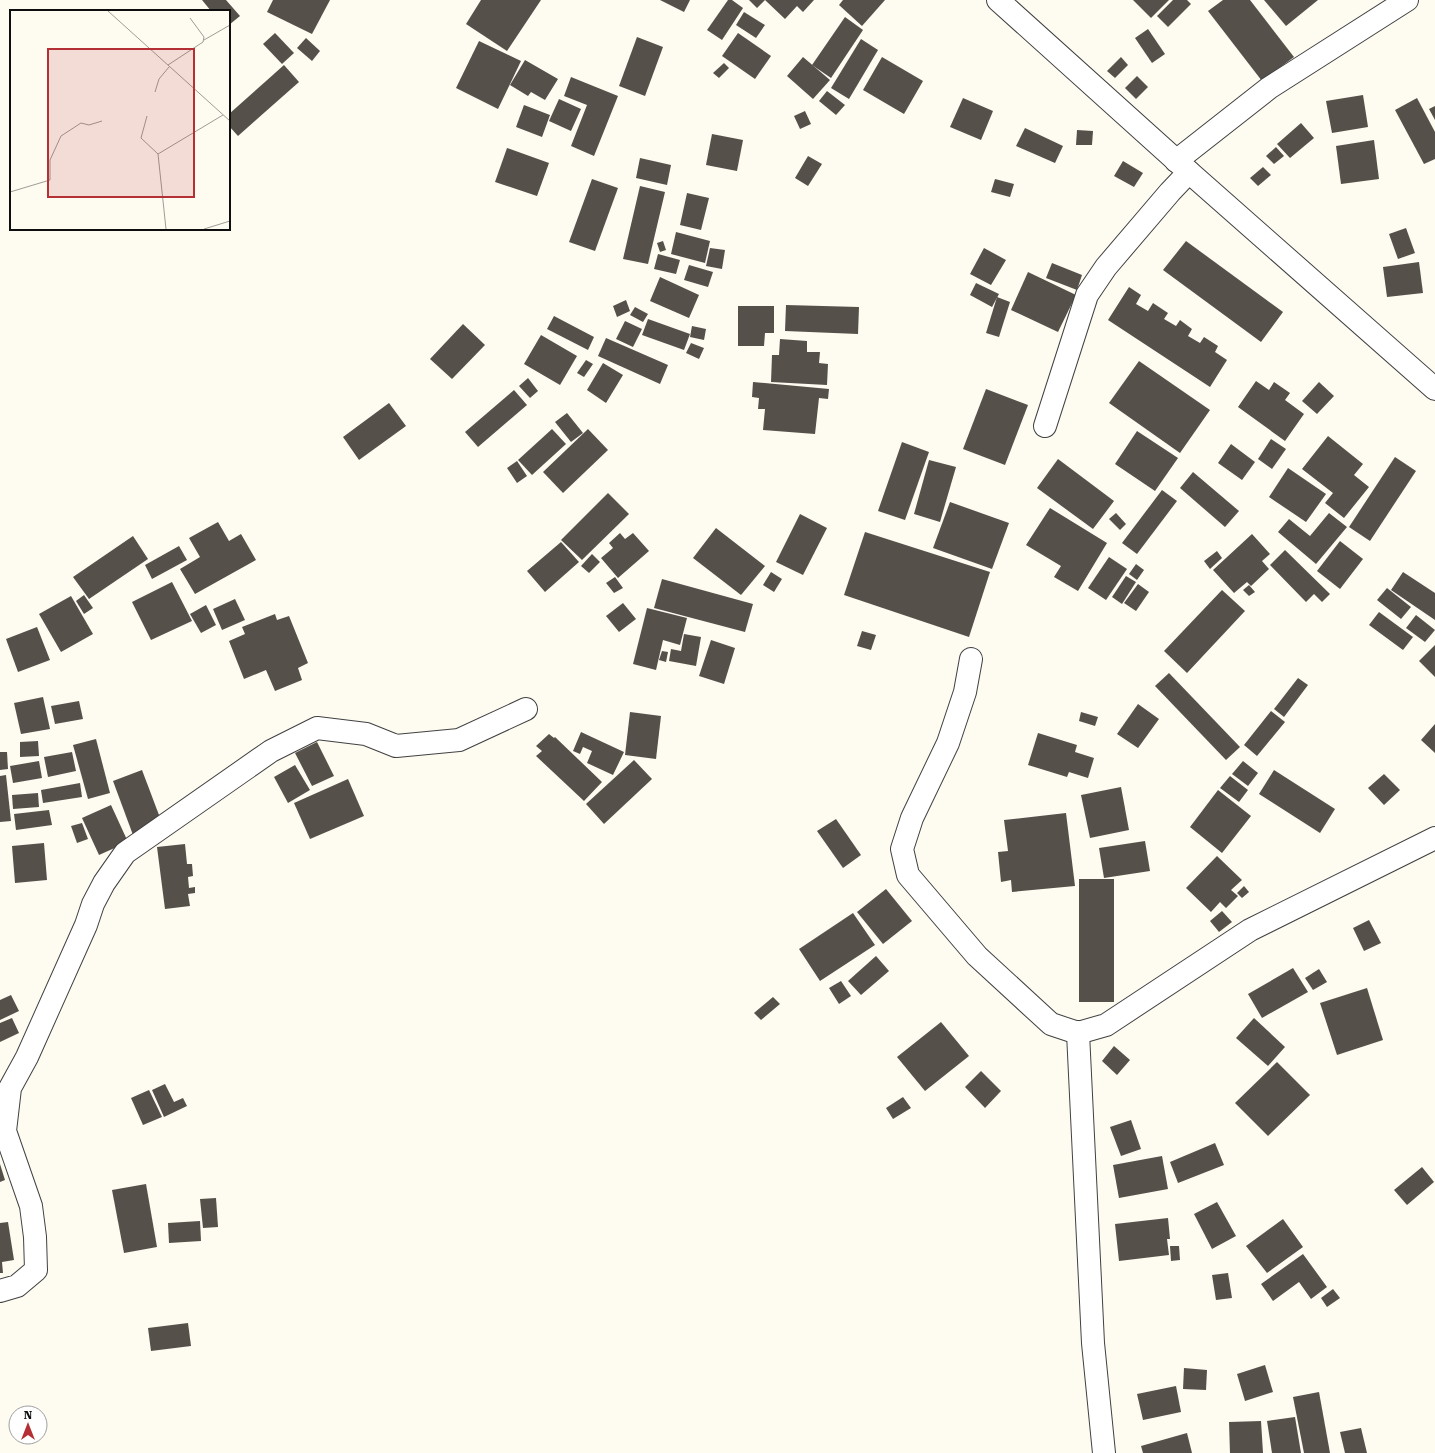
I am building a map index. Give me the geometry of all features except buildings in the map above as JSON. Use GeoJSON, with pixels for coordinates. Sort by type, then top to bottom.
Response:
{"type":"FeatureCollection","features":[{"type":"Feature","properties":{"kind":"street"},"geometry":{"type":"LineString","coordinates":[[998,0],[1182,166],[1435,389]]}},
{"type":"Feature","properties":{"kind":"street"},"geometry":{"type":"LineString","coordinates":[[1045,426],[1087,294],[1106,267],[1170,192],[1182,166],[1269,88],[1407,0]]}},
{"type":"Feature","properties":{"kind":"street"},"geometry":{"type":"LineString","coordinates":[[970,659],[965,692],[948,744],[912,818],[902,849],[908,875],[977,956],[1051,1024],[1078,1033],[1106,1025],[1250,930],[1435,838]]}},
{"type":"Feature","properties":{"kind":"street"},"geometry":{"type":"LineString","coordinates":[[0,1291],[17,1286],[36,1270],[35,1237],[31,1206],[5,1131],[10,1088],[27,1057],[86,925],[93,904],[104,883],[126,853],[271,751],[317,728],[366,734],[396,746],[459,740],[526,709]]}},
{"type":"Feature","properties":{"kind":"street"},"geometry":{"type":"LineString","coordinates":[[1078,1033],[1093,1343],[1104,1453]]}}]}
